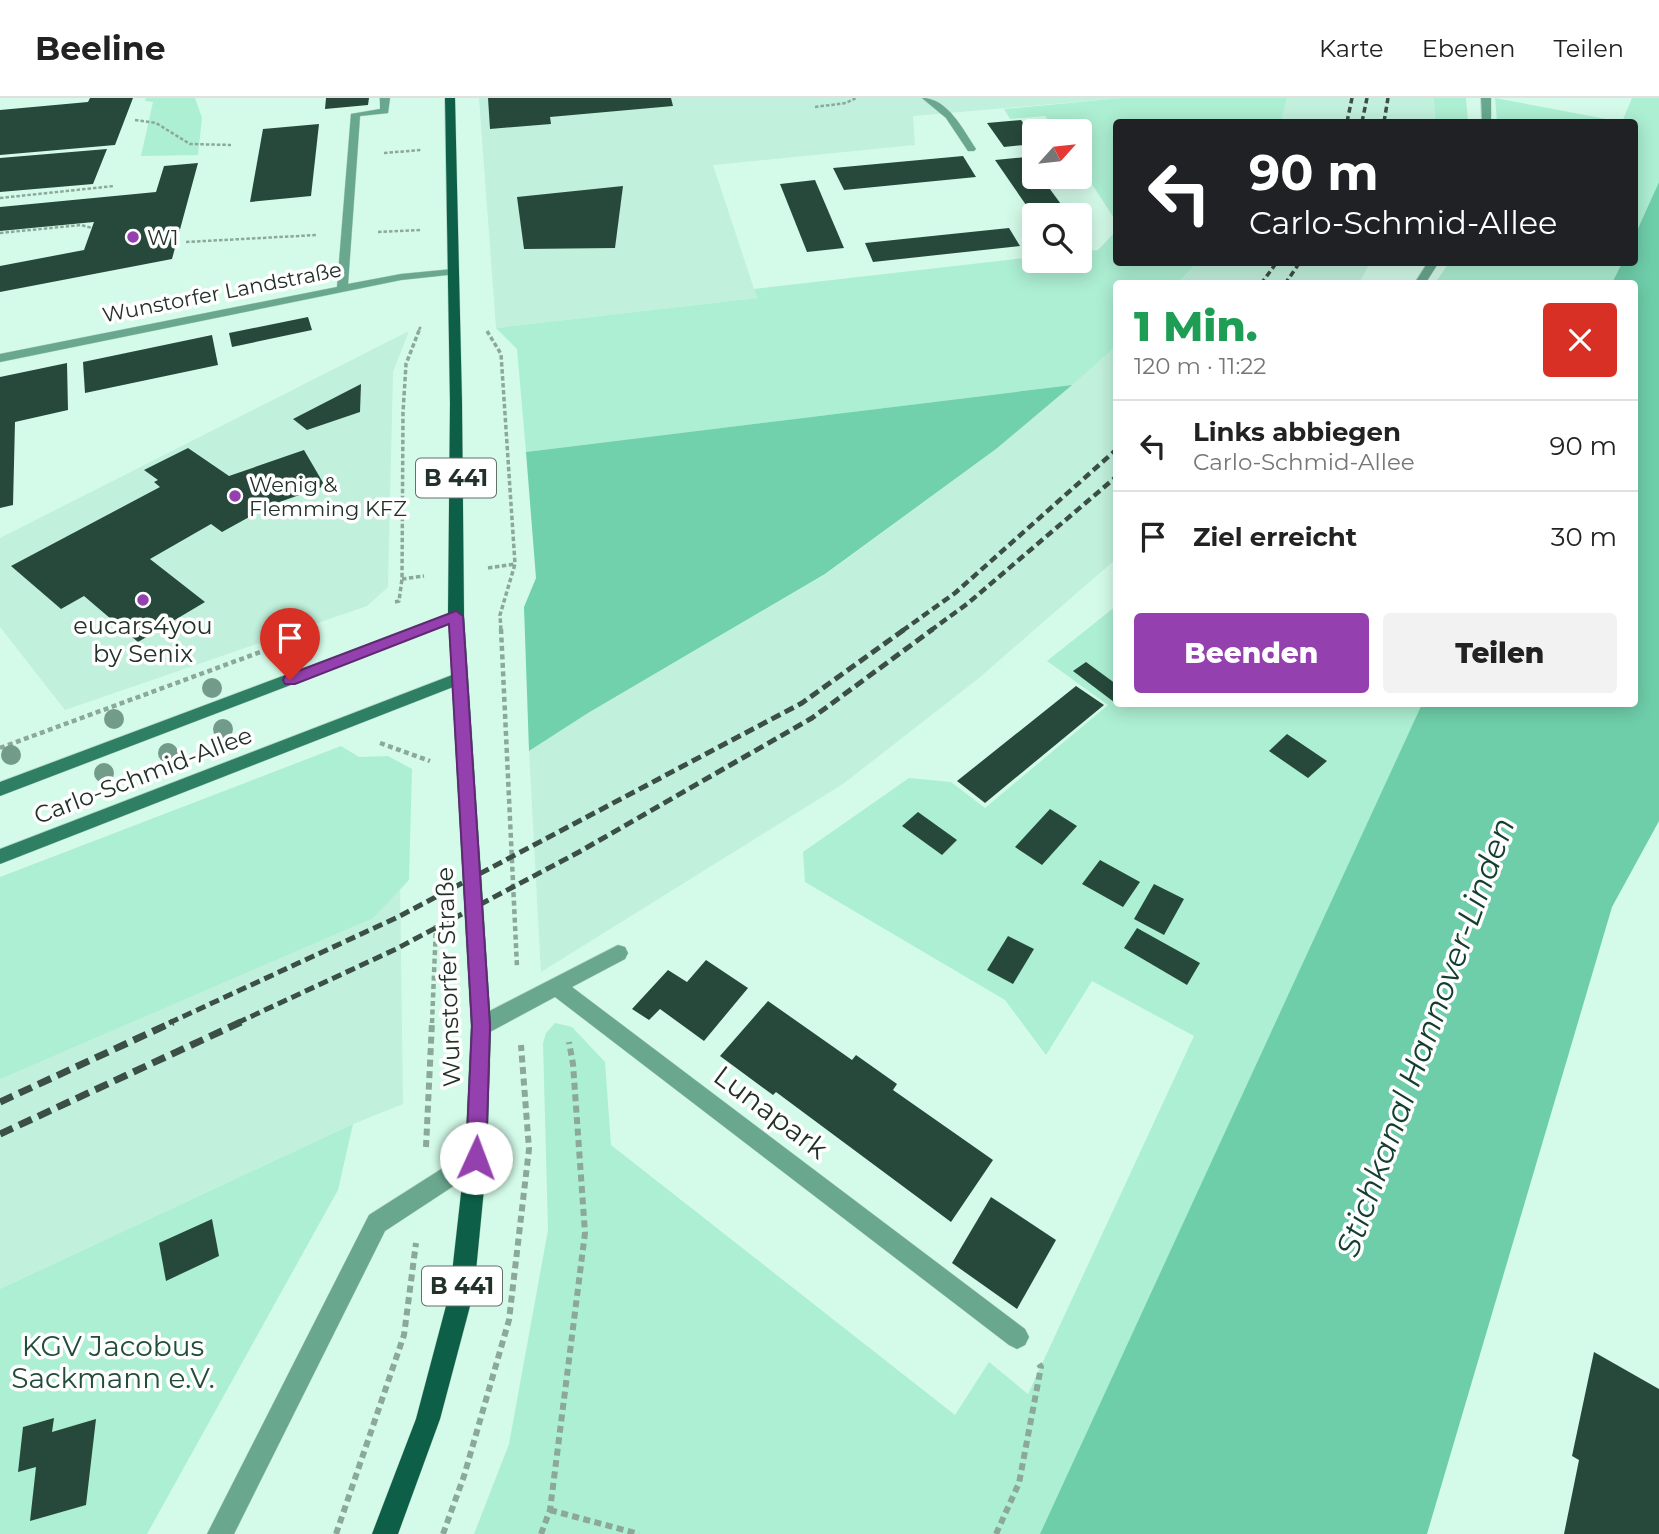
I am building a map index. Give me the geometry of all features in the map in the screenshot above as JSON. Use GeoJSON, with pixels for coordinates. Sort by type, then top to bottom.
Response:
{"type":"FeatureCollection","features":[{"type":"Feature","properties":{"kind":"main road","name":"B 441"},"geometry":{"type":"LineString","coordinates":[[450,98],[456,616]]}},
{"type":"Feature","properties":{"kind":"main road","name":"Wunstorfer Straße"},"geometry":{"type":"LineString","coordinates":[[385,1534],[428,1419],[462,1291],[476,1158],[481,1026],[456,616]]}},
{"type":"Feature","properties":{"kind":"main road","name":"Carlo-Schmid-Allee"},"geometry":{"type":"LineString","coordinates":[[0,789],[456,616]]}},
{"type":"Feature","properties":{"kind":"main road","name":"Carlo-Schmid-Allee"},"geometry":{"type":"LineString","coordinates":[[0,857],[460,678]]}},
{"type":"Feature","properties":{"kind":"street"},"geometry":{"type":"LineString","coordinates":[[342,289],[356,114],[385,111],[385,98]]}},
{"type":"Feature","properties":{"kind":"street"},"geometry":{"type":"LineString","coordinates":[[1486,98],[1487,119]]}},
{"type":"Feature","properties":{"kind":"street"},"geometry":{"type":"LineString","coordinates":[[929,100],[948,116],[971,149]]}},
{"type":"Feature","properties":{"kind":"street","name":"Wunstorfer Landstraße"},"geometry":{"type":"LineString","coordinates":[[0,358],[342,289],[453,272]]}},
{"type":"Feature","properties":{"kind":"street"},"geometry":{"type":"LineString","coordinates":[[481,1026],[618,953]]}},
{"type":"Feature","properties":{"kind":"street","name":"Lunapark"},"geometry":{"type":"LineString","coordinates":[[558,987],[1017,1338]]}},
{"type":"Feature","properties":{"kind":"street"},"geometry":{"type":"LineString","coordinates":[[220,1534],[377,1223],[476,1158]]}},
{"type":"Feature","properties":{"kind":"path"},"geometry":{"type":"LineString","coordinates":[[815,107],[846,103],[856,98]]}},
{"type":"Feature","properties":{"kind":"path"},"geometry":{"type":"LineString","coordinates":[[135,120],[156,123],[190,144],[231,145]]}},
{"type":"Feature","properties":{"kind":"path"},"geometry":{"type":"LineString","coordinates":[[0,198],[114,186]]}},
{"type":"Feature","properties":{"kind":"path"},"geometry":{"type":"LineString","coordinates":[[0,233],[81,225],[92,228]]}},
{"type":"Feature","properties":{"kind":"path"},"geometry":{"type":"LineString","coordinates":[[186,242],[426,229],[424,319],[406,364],[403,412],[402,579],[398,601],[386,606]]}},
{"type":"Feature","properties":{"kind":"path"},"geometry":{"type":"LineString","coordinates":[[480,321],[501,354],[515,564]]}},
{"type":"Feature","properties":{"kind":"path"},"geometry":{"type":"LineString","coordinates":[[0,748],[305,636]]}},
{"type":"Feature","properties":{"kind":"path"},"geometry":{"type":"LineString","coordinates":[[336,1534],[404,1335],[422,1193],[429,1110],[436,922]]}},
{"type":"Feature","properties":{"kind":"path"},"geometry":{"type":"LineString","coordinates":[[541,1534],[550,1510],[584,1233],[573,1064],[558,987]]}},
{"type":"Feature","properties":{"kind":"path"},"geometry":{"type":"LineString","coordinates":[[443,1534],[464,1476],[509,1320]]}},
{"type":"Feature","properties":{"kind":"path"},"geometry":{"type":"LineString","coordinates":[[996,1534],[1019,1483],[1041,1367],[1017,1338]]}},
{"type":"Feature","properties":{"kind":"path"},"geometry":{"type":"LineString","coordinates":[[550,1510],[639,1534]]}},
{"type":"Feature","properties":{"kind":"shaded area"},"geometry":{"type":"Polygon","coordinates":[[[479,98],[1122,98],[913,116],[915,145],[713,165],[757,298],[496,328],[479,98]]]}},
{"type":"Feature","properties":{"kind":"shaded area"},"geometry":{"type":"Polygon","coordinates":[[[1287,98],[1434,98],[1435,119],[1282,119],[1287,98]]]}},
{"type":"Feature","properties":{"kind":"shaded area"},"geometry":{"type":"Polygon","coordinates":[[[1194,266],[1368,266],[1361,280],[1182,280],[1194,266]]]}},
{"type":"Feature","properties":{"kind":"shaded area"},"geometry":{"type":"Polygon","coordinates":[[[409,331],[393,372],[388,587],[367,606],[65,710],[0,627],[0,538],[409,331]]]}},
{"type":"Feature","properties":{"kind":"shaded area"},"geometry":{"type":"Polygon","coordinates":[[[1113,349],[1113,562],[979,678],[843,784],[541,972],[529,751],[588,713],[826,574],[996,449],[1113,349]]]}},
{"type":"Feature","properties":{"kind":"shaded area"},"geometry":{"type":"Polygon","coordinates":[[[1072,385],[996,449],[825,574],[588,713],[529,751],[524,607],[536,578],[526,452],[1072,385]]]}},
{"type":"Feature","properties":{"kind":"shaded area"},"geometry":{"type":"Polygon","coordinates":[[[399,804],[403,1104],[353,1124],[0,1289],[0,973],[399,804]]]}},
{"type":"Feature","properties":{"kind":"green space"},"geometry":{"type":"Polygon","coordinates":[[[146,98],[195,98],[202,118],[198,155],[141,156],[153,102],[145,101],[146,98]]]}},
{"type":"Feature","properties":{"kind":"green space"},"geometry":{"type":"Polygon","coordinates":[[[1122,98],[1287,98],[1282,119],[1113,119],[1113,216],[1092,184],[1092,119],[1047,119],[1045,116],[1010,119],[1004,109],[1122,98]]]}},
{"type":"Feature","properties":{"kind":"green space"},"geometry":{"type":"Polygon","coordinates":[[[1434,98],[1466,98],[1468,119],[1435,119],[1434,98]]]}},
{"type":"Feature","properties":{"kind":"green space"},"geometry":{"type":"Polygon","coordinates":[[[1495,98],[1606,119],[1497,119],[1495,98]]]}},
{"type":"Feature","properties":{"kind":"green space"},"geometry":{"type":"Polygon","coordinates":[[[1632,98],[1659,98],[1659,182],[1638,228],[1638,119],[1623,119],[1632,98]]]}},
{"type":"Feature","properties":{"kind":"green space"},"geometry":{"type":"Polygon","coordinates":[[[1113,234],[1113,266],[1194,266],[1181,280],[1113,280],[1113,349],[1072,385],[526,452],[517,349],[496,328],[757,298],[754,289],[1022,258],[1022,273],[1092,273],[1092,251],[1098,250],[1113,234]]]}},
{"type":"Feature","properties":{"kind":"green space"},"geometry":{"type":"Polygon","coordinates":[[[1447,266],[1620,266],[1614,280],[1437,280],[1447,266]]]}},
{"type":"Feature","properties":{"kind":"green space"},"geometry":{"type":"Polygon","coordinates":[[[1113,608],[1113,707],[1421,707],[1084,1439],[1047,1534],[474,1534],[509,1444],[548,1230],[543,1043],[546,1033],[555,1023],[572,1027],[605,1062],[611,1145],[955,1415],[989,1362],[1028,1394],[1194,1036],[1092,981],[1046,1055],[1005,1000],[805,882],[803,852],[909,778],[951,782],[985,808],[1108,705],[1047,661],[1113,608]]]}},
{"type":"Feature","properties":{"kind":"green space"},"geometry":{"type":"Polygon","coordinates":[[[341,746],[359,757],[388,756],[412,769],[409,880],[373,918],[0,1079],[0,877],[341,746]]]}},
{"type":"Feature","properties":{"kind":"green space","name":"KGV Jacobus Sackmann e.V."},"geometry":{"type":"Polygon","coordinates":[[[353,1124],[338,1190],[147,1534],[0,1534],[0,1289],[353,1124]]]}},
{"type":"Feature","properties":{"kind":"water","name":"Stichkanal Hannover-Linden"},"geometry":{"type":"Polygon","coordinates":[[[1659,182],[1659,821],[1612,907],[1427,1534],[1040,1534],[1421,707],[1638,707],[1638,280],[1614,280],[1620,266],[1638,266],[1638,228],[1659,182]]]}},
{"type":"Feature","properties":{"kind":"building"},"geometry":{"type":"Polygon","coordinates":[[[90,98],[133,98],[115,145],[0,155],[0,110],[88,102],[90,98]]]}},
{"type":"Feature","properties":{"kind":"building"},"geometry":{"type":"Polygon","coordinates":[[[326,98],[369,98],[368,105],[325,109],[326,98]]]}},
{"type":"Feature","properties":{"kind":"building"},"geometry":{"type":"Polygon","coordinates":[[[488,98],[671,98],[673,106],[550,117],[551,124],[490,129],[488,98]]]}},
{"type":"Feature","properties":{"kind":"building"},"geometry":{"type":"Polygon","coordinates":[[[1021,120],[1022,145],[1004,147],[987,123],[1021,120]]]}},
{"type":"Feature","properties":{"kind":"building"},"geometry":{"type":"Polygon","coordinates":[[[319,124],[311,196],[250,202],[263,129],[319,124]]]}},
{"type":"Feature","properties":{"kind":"building"},"geometry":{"type":"Polygon","coordinates":[[[107,149],[93,184],[0,192],[0,158],[107,149]]]}},
{"type":"Feature","properties":{"kind":"building"},"geometry":{"type":"Polygon","coordinates":[[[963,156],[976,177],[844,190],[833,168],[963,156]]]}},
{"type":"Feature","properties":{"kind":"building"},"geometry":{"type":"Polygon","coordinates":[[[1022,157],[1022,189],[1050,189],[1060,203],[1025,203],[995,160],[1022,157]]]}},
{"type":"Feature","properties":{"kind":"building","name":"W1"},"geometry":{"type":"Polygon","coordinates":[[[198,163],[172,259],[0,292],[0,266],[84,250],[94,222],[0,231],[0,207],[156,192],[164,166],[198,163]]]}},
{"type":"Feature","properties":{"kind":"building"},"geometry":{"type":"Polygon","coordinates":[[[815,180],[844,248],[807,252],[780,184],[815,180]]]}},
{"type":"Feature","properties":{"kind":"building"},"geometry":{"type":"Polygon","coordinates":[[[623,186],[615,248],[524,249],[517,197],[623,186]]]}},
{"type":"Feature","properties":{"kind":"building"},"geometry":{"type":"Polygon","coordinates":[[[1009,228],[1020,246],[873,262],[865,243],[1009,228]]]}},
{"type":"Feature","properties":{"kind":"building"},"geometry":{"type":"Polygon","coordinates":[[[308,317],[312,330],[232,347],[229,333],[308,317]]]}},
{"type":"Feature","properties":{"kind":"building"},"geometry":{"type":"Polygon","coordinates":[[[212,335],[218,365],[85,393],[83,362],[212,335]]]}},
{"type":"Feature","properties":{"kind":"building"},"geometry":{"type":"Polygon","coordinates":[[[67,363],[68,410],[15,422],[13,505],[0,508],[0,377],[67,363]]]}},
{"type":"Feature","properties":{"kind":"building"},"geometry":{"type":"Polygon","coordinates":[[[361,384],[360,412],[307,430],[293,419],[361,384]]]}},
{"type":"Feature","properties":{"kind":"building"},"geometry":{"type":"Polygon","coordinates":[[[188,448],[229,476],[304,450],[325,486],[271,505],[222,532],[211,524],[150,559],[205,602],[138,642],[84,596],[61,609],[11,566],[160,487],[154,482],[158,480],[144,470],[188,448]]]}},
{"type":"Feature","properties":{"kind":"building"},"geometry":{"type":"Polygon","coordinates":[[[1086,662],[1113,682],[1113,701],[1073,671],[1086,662]]]}},
{"type":"Feature","properties":{"kind":"building"},"geometry":{"type":"Polygon","coordinates":[[[1076,686],[1104,705],[985,803],[957,781],[1076,686]]]}},
{"type":"Feature","properties":{"kind":"building"},"geometry":{"type":"Polygon","coordinates":[[[1287,734],[1327,761],[1308,778],[1269,751],[1287,734]]]}},
{"type":"Feature","properties":{"kind":"building"},"geometry":{"type":"Polygon","coordinates":[[[1050,809],[1077,826],[1042,865],[1015,847],[1050,809]]]}},
{"type":"Feature","properties":{"kind":"building"},"geometry":{"type":"Polygon","coordinates":[[[918,812],[957,840],[942,855],[902,826],[918,812]]]}},
{"type":"Feature","properties":{"kind":"building"},"geometry":{"type":"Polygon","coordinates":[[[1100,860],[1140,882],[1123,907],[1082,884],[1100,860]]]}},
{"type":"Feature","properties":{"kind":"building"},"geometry":{"type":"Polygon","coordinates":[[[1154,884],[1184,899],[1164,935],[1134,919],[1154,884]]]}},
{"type":"Feature","properties":{"kind":"building"},"geometry":{"type":"Polygon","coordinates":[[[1137,928],[1200,963],[1187,985],[1124,948],[1137,928]]]}},
{"type":"Feature","properties":{"kind":"building"},"geometry":{"type":"Polygon","coordinates":[[[1008,936],[1034,949],[1013,984],[987,970],[1008,936]]]}},
{"type":"Feature","properties":{"kind":"building"},"geometry":{"type":"Polygon","coordinates":[[[706,960],[748,988],[704,1041],[660,1009],[649,1020],[632,1009],[668,970],[687,982],[706,960]]]}},
{"type":"Feature","properties":{"kind":"building"},"geometry":{"type":"Polygon","coordinates":[[[768,1001],[852,1060],[856,1055],[897,1084],[893,1090],[993,1160],[951,1222],[776,1092],[773,1095],[720,1056],[768,1001]]]}},
{"type":"Feature","properties":{"kind":"building"},"geometry":{"type":"Polygon","coordinates":[[[991,1197],[1056,1240],[1017,1309],[952,1263],[991,1197]]]}},
{"type":"Feature","properties":{"kind":"building"},"geometry":{"type":"Polygon","coordinates":[[[212,1219],[219,1256],[166,1281],[159,1243],[212,1219]]]}},
{"type":"Feature","properties":{"kind":"building"},"geometry":{"type":"Polygon","coordinates":[[[1594,1352],[1659,1389],[1659,1534],[1564,1534],[1579,1460],[1572,1456],[1594,1352]]]}},
{"type":"Feature","properties":{"kind":"building"},"geometry":{"type":"Polygon","coordinates":[[[54,1418],[52,1432],[96,1419],[86,1505],[30,1521],[36,1467],[18,1472],[23,1427],[54,1418]]]}},
{"type":"Feature","properties":{"kind":"railway"},"geometry":{"type":"LineString","coordinates":[[1348,119],[1352,98]]}},
{"type":"Feature","properties":{"kind":"railway"},"geometry":{"type":"LineString","coordinates":[[1363,119],[1367,98]]}},
{"type":"Feature","properties":{"kind":"railway"},"geometry":{"type":"LineString","coordinates":[[1384,119],[1388,98]]}},
{"type":"Feature","properties":{"kind":"railway"},"geometry":{"type":"LineString","coordinates":[[1264,280],[1274,266]]}},
{"type":"Feature","properties":{"kind":"railway"},"geometry":{"type":"LineString","coordinates":[[1288,280],[1297,266]]}},
{"type":"Feature","properties":{"kind":"railway"},"geometry":{"type":"LineString","coordinates":[[902,631],[955,593],[1113,453]]}},
{"type":"Feature","properties":{"kind":"railway"},"geometry":{"type":"LineString","coordinates":[[930,631],[967,604],[1113,480]]}},
{"type":"Feature","properties":{"kind":"railway"},"geometry":{"type":"LineString","coordinates":[[169,1023],[398,917],[802,703],[905,629]]}},
{"type":"Feature","properties":{"kind":"railway"},"geometry":{"type":"LineString","coordinates":[[237,1023],[396,949],[579,852],[812,718],[933,629]]}},
{"type":"Feature","properties":{"kind":"railway"},"geometry":{"type":"LineString","coordinates":[[0,1102],[173,1022]]}},
{"type":"Feature","properties":{"kind":"railway"},"geometry":{"type":"LineString","coordinates":[[0,1134],[241,1022]]}},
{"type":"Feature","properties":{"kind":"place","name":"W1"},"geometry":{"type":"Point","coordinates":[133,237]}},
{"type":"Feature","properties":{"kind":"place","name":"Wenig & Flemming KFZ"},"geometry":{"type":"Point","coordinates":[235,496]}},
{"type":"Feature","properties":{"kind":"place","name":"eucars4you by Senix"},"geometry":{"type":"Point","coordinates":[143,600]}},
{"type":"Feature","properties":{"kind":"route"},"geometry":{"type":"LineString","coordinates":[[290,680],[456,616],[481,1026],[476,1158]]}}]}
